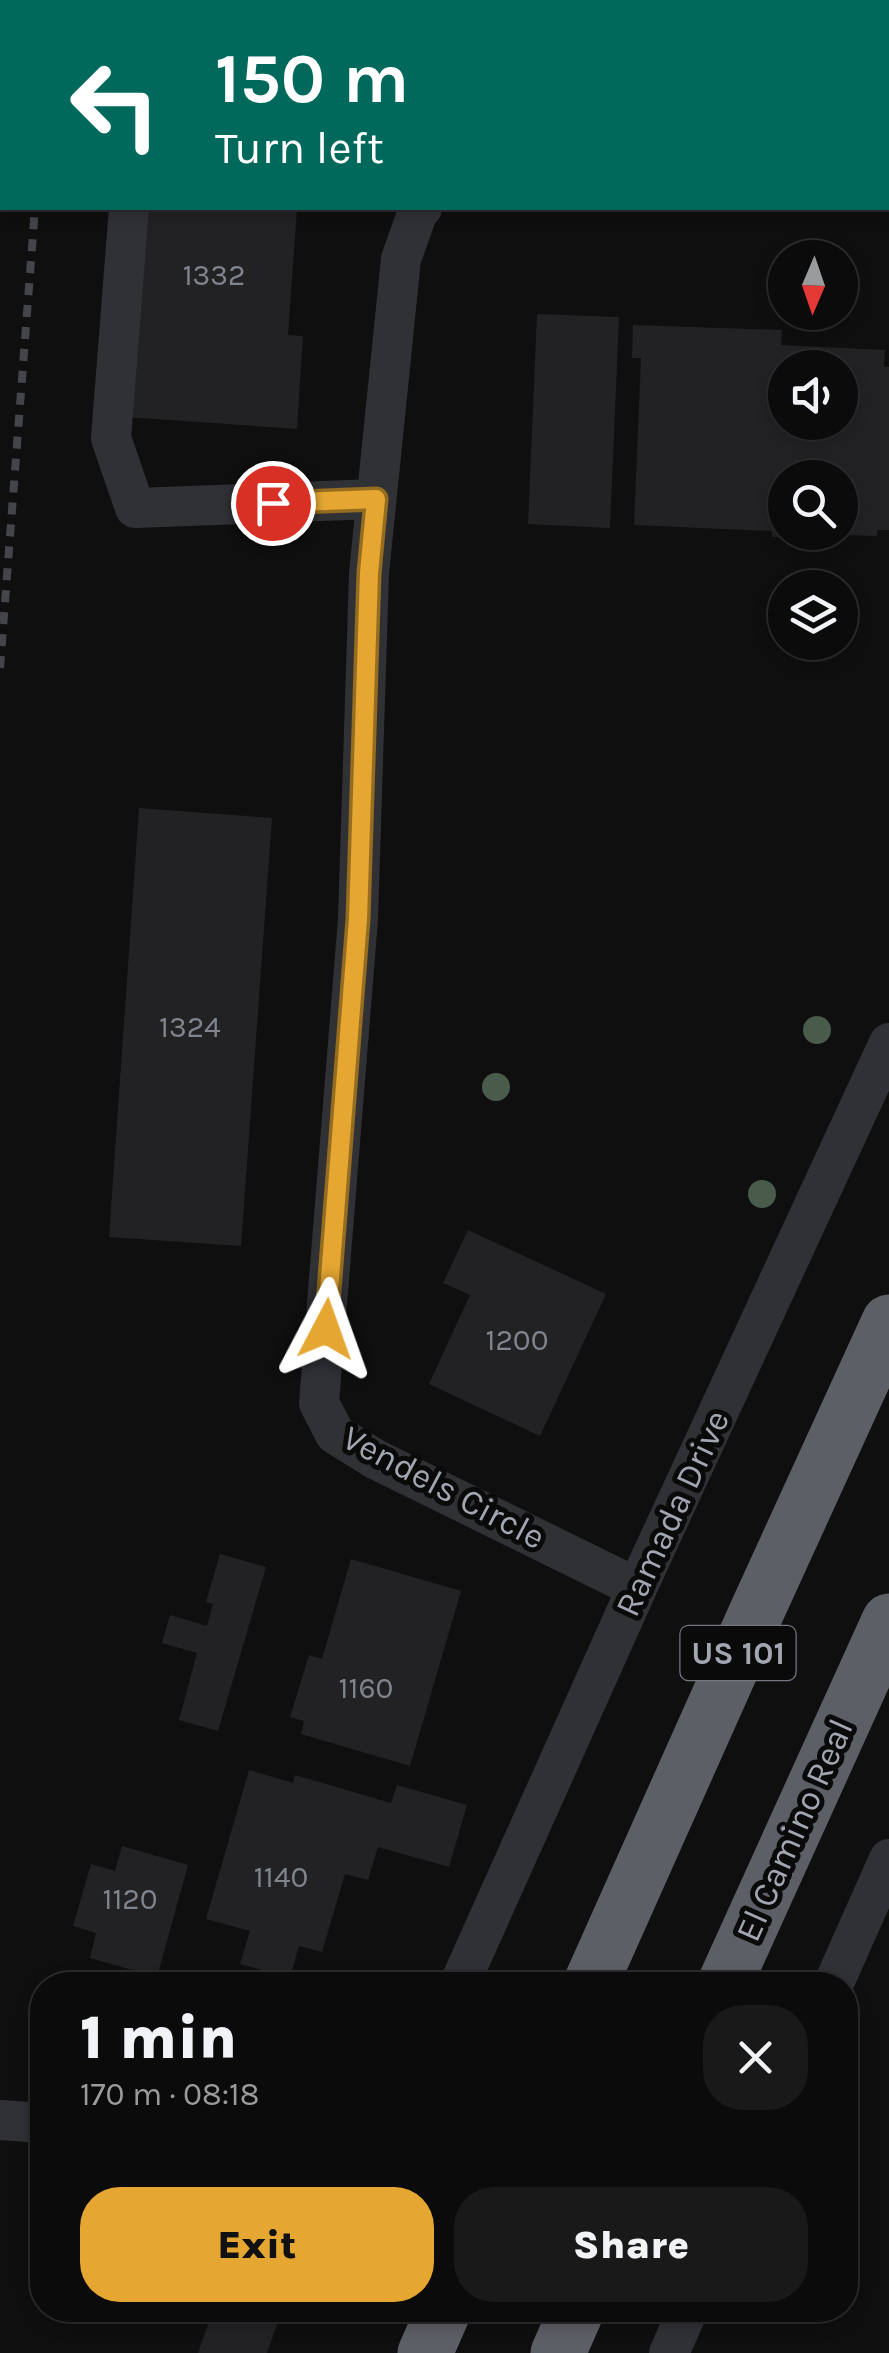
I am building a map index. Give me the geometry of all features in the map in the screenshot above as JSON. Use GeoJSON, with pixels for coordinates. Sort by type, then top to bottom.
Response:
{"type":"FeatureCollection","features":[{"type":"Feature","properties":{"kind":"highway","name":"US 101"},"geometry":{"type":"LineString","coordinates":[[596,1972],[889,1322]]}},
{"type":"Feature","properties":{"kind":"highway","name":"El Camino Real"},"geometry":{"type":"LineString","coordinates":[[730,1972],[889,1621]]}},
{"type":"Feature","properties":{"kind":"highway"},"geometry":{"type":"LineString","coordinates":[[425,2353],[439,2322]]}},
{"type":"Feature","properties":{"kind":"highway"},"geometry":{"type":"LineString","coordinates":[[558,2353],[572,2322]]}},
{"type":"Feature","properties":{"kind":"street"},"geometry":{"type":"LineString","coordinates":[[128,210],[110,438],[136,508],[376,499]]}},
{"type":"Feature","properties":{"kind":"street","name":"Vendels Circle"},"geometry":{"type":"LineString","coordinates":[[420,210],[402,258],[369,573],[358,919],[320,1404],[336,1434],[375,1458],[637,1588]]}},
{"type":"Feature","properties":{"kind":"street","name":"Ramada Drive"},"geometry":{"type":"LineString","coordinates":[[465,1972],[889,1042]]}},
{"type":"Feature","properties":{"kind":"street"},"geometry":{"type":"LineString","coordinates":[[839,1972],[889,1859]]}},
{"type":"Feature","properties":{"kind":"street"},"geometry":{"type":"LineString","coordinates":[[0,2120],[30,2121]]}},
{"type":"Feature","properties":{"kind":"street"},"geometry":{"type":"LineString","coordinates":[[669,2353],[683,2322]]}},
{"type":"Feature","properties":{"kind":"building"},"geometry":{"type":"Polygon","coordinates":[[[140,210],[297,210],[288,335],[303,336],[297,429],[126,417],[140,210]]]}},
{"type":"Feature","properties":{"kind":"building"},"geometry":{"type":"Polygon","coordinates":[[[537,314],[619,317],[610,528],[528,524],[537,314]]]}},
{"type":"Feature","properties":{"kind":"building"},"geometry":{"type":"Polygon","coordinates":[[[633,325],[782,330],[781,345],[885,350],[884,367],[889,367],[889,530],[877,530],[877,536],[858,535],[858,460],[768,460],[768,531],[634,525],[641,358],[632,358],[633,325]]]}},
{"type":"Feature","properties":{"kind":"building"},"geometry":{"type":"Polygon","coordinates":[[[139,808],[272,818],[241,1246],[109,1237],[139,808]]]}},
{"type":"Feature","properties":{"kind":"building"},"geometry":{"type":"Polygon","coordinates":[[[468,1230],[606,1294],[540,1436],[429,1384],[470,1295],[443,1283],[468,1230]]]}},
{"type":"Feature","properties":{"kind":"building"},"geometry":{"type":"Polygon","coordinates":[[[220,1554],[266,1567],[218,1731],[179,1720],[197,1653],[162,1643],[170,1615],[207,1626],[213,1604],[206,1602],[220,1554]]]}},
{"type":"Feature","properties":{"kind":"building"},"geometry":{"type":"Polygon","coordinates":[[[351,1559],[461,1591],[410,1766],[301,1734],[304,1721],[290,1717],[309,1655],[322,1659],[351,1559]]]}},
{"type":"Feature","properties":{"kind":"building"},"geometry":{"type":"Polygon","coordinates":[[[249,1770],[293,1783],[295,1775],[391,1803],[397,1785],[467,1805],[449,1867],[378,1847],[368,1880],[345,1874],[322,1952],[299,1946],[292,1972],[269,1972],[240,1964],[250,1931],[206,1919],[249,1770]]]}},
{"type":"Feature","properties":{"kind":"building"},"geometry":{"type":"Polygon","coordinates":[[[122,1846],[188,1865],[158,1972],[139,1972],[90,1958],[96,1933],[73,1926],[91,1864],[115,1871],[122,1846]]]}},
{"type":"Feature","properties":{"kind":"building"},"geometry":{"type":"Polygon","coordinates":[[[209,2322],[278,2322],[267,2353],[198,2353],[209,2322]]]}},
{"type":"Feature","properties":{"kind":"railway"},"geometry":{"type":"LineString","coordinates":[[0,668],[35,210]]}},
{"type":"Feature","properties":{"kind":"route"},"geometry":{"type":"LineString","coordinates":[[273,503],[376,499],[369,573],[358,919],[326,1329]]}}]}
